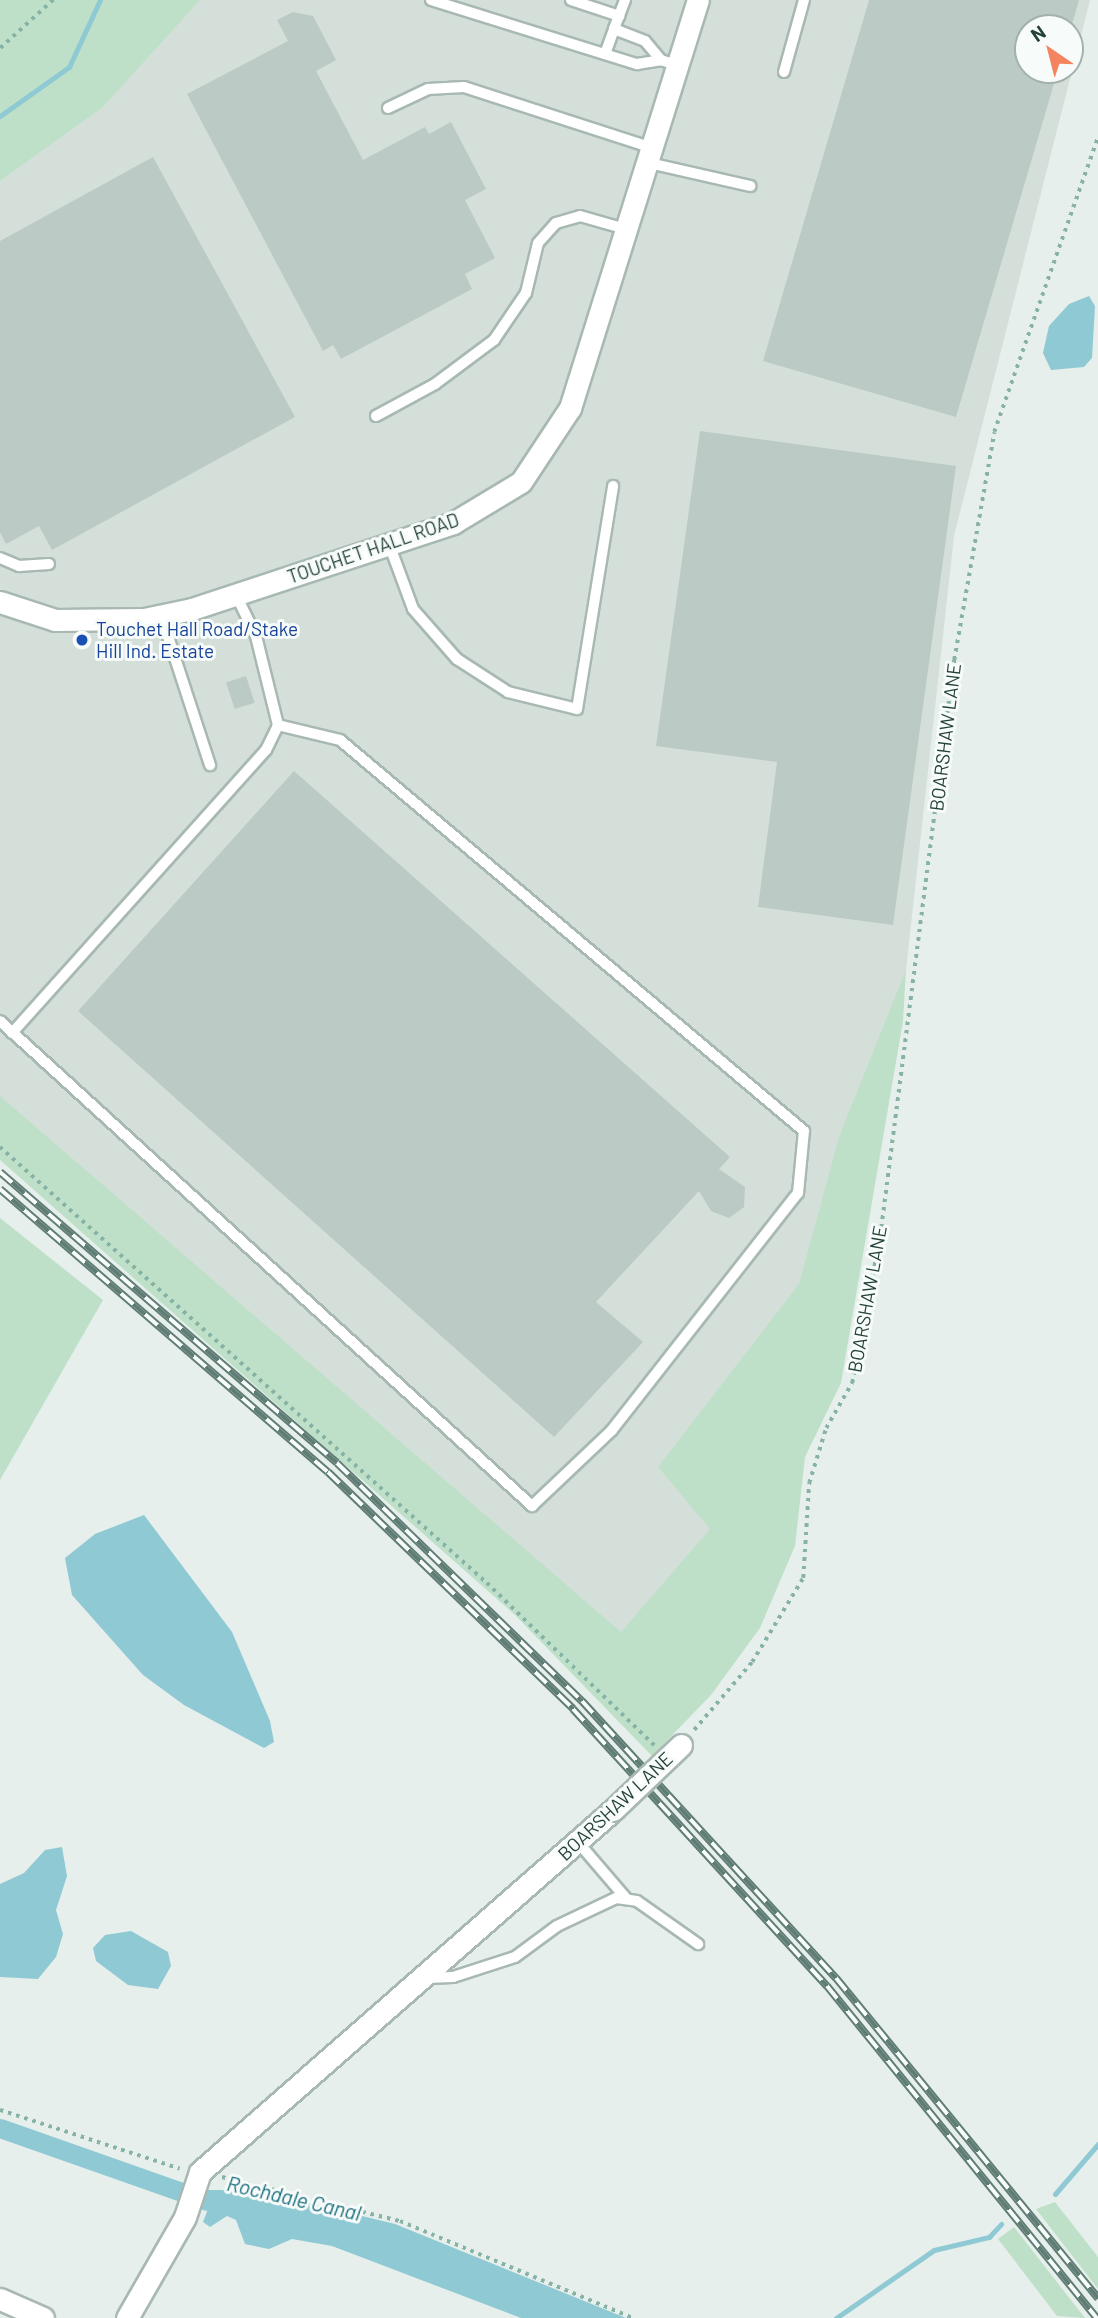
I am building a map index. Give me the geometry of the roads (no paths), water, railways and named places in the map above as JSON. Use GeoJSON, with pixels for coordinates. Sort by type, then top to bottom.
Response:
{"type":"FeatureCollection","features":[{"type":"Feature","properties":{"kind":"street","name":"TOUCHET HALL ROAD"},"geometry":{"type":"LineString","coordinates":[[0,602],[55,620],[161,615],[236,595],[389,544],[479,510],[537,464],[570,408],[651,156],[670,63],[698,0]]}},
{"type":"Feature","properties":{"kind":"street","name":"BOARSHAW LANE"},"geometry":{"type":"LineString","coordinates":[[127,2318],[184,2217],[198,2176],[613,1810],[674,1752]]}},
{"type":"Feature","properties":{"kind":"street"},"geometry":{"type":"LineString","coordinates":[[0,2299],[43,2318]]}},
{"type":"Feature","properties":{"kind":"lane"},"geometry":{"type":"LineString","coordinates":[[431,0],[637,64],[670,63]]}},
{"type":"Feature","properties":{"kind":"lane"},"geometry":{"type":"LineString","coordinates":[[571,0],[619,16]]}},
{"type":"Feature","properties":{"kind":"lane"},"geometry":{"type":"LineString","coordinates":[[605,54],[625,0]]}},
{"type":"Feature","properties":{"kind":"lane"},"geometry":{"type":"LineString","coordinates":[[784,72],[804,0]]}},
{"type":"Feature","properties":{"kind":"lane"},"geometry":{"type":"LineString","coordinates":[[614,29],[645,41],[670,63]]}},
{"type":"Feature","properties":{"kind":"lane"},"geometry":{"type":"LineString","coordinates":[[388,108],[428,89],[464,87],[651,156],[750,186]]}},
{"type":"Feature","properties":{"kind":"lane"},"geometry":{"type":"LineString","coordinates":[[376,416],[435,384],[494,341],[526,293],[538,243],[556,223],[580,216],[629,230]]}},
{"type":"Feature","properties":{"kind":"lane"},"geometry":{"type":"LineString","coordinates":[[389,544],[413,610],[457,659],[517,696],[577,709],[613,486]]}},
{"type":"Feature","properties":{"kind":"lane"},"geometry":{"type":"LineString","coordinates":[[0,558],[19,566],[50,564]]}},
{"type":"Feature","properties":{"kind":"lane"},"geometry":{"type":"LineString","coordinates":[[12,1033],[266,750],[278,724],[256,636],[236,595]]}},
{"type":"Feature","properties":{"kind":"lane"},"geometry":{"type":"LineString","coordinates":[[161,615],[210,765]]}},
{"type":"Feature","properties":{"kind":"lane"},"geometry":{"type":"LineString","coordinates":[[0,1021],[532,1506],[612,1430],[798,1193],[804,1131],[340,740],[278,724]]}},
{"type":"Feature","properties":{"kind":"lane"},"geometry":{"type":"LineString","coordinates":[[577,1841],[625,1897],[698,1944]]}},
{"type":"Feature","properties":{"kind":"lane"},"geometry":{"type":"LineString","coordinates":[[423,1978],[489,1968],[557,1926],[625,1897]]}},
{"type":"Feature","properties":{"kind":"water"},"geometry":{"type":"Polygon","coordinates":[[[1089,296],[1095,306],[1092,358],[1084,367],[1051,370],[1043,353],[1049,326],[1069,304],[1089,296]]]}},
{"type":"Feature","properties":{"kind":"water"},"geometry":{"type":"Polygon","coordinates":[[[144,1515],[232,1632],[270,1721],[274,1742],[264,1748],[184,1705],[143,1675],[72,1595],[65,1558],[95,1534],[144,1515]]]}},
{"type":"Feature","properties":{"kind":"water"},"geometry":{"type":"Polygon","coordinates":[[[62,1847],[67,1876],[56,1910],[63,1934],[56,1957],[38,1979],[0,1977],[0,1884],[24,1873],[45,1850],[62,1847]]]}},
{"type":"Feature","properties":{"kind":"water"},"geometry":{"type":"Polygon","coordinates":[[[131,1931],[168,1952],[171,1966],[158,1989],[128,1985],[96,1961],[93,1948],[105,1935],[131,1931]]]}},
{"type":"Feature","properties":{"kind":"water"},"geometry":{"type":"Polygon","coordinates":[[[201,2190],[254,2190],[395,2224],[626,2318],[521,2318],[332,2246],[292,2239],[269,2249],[245,2244],[236,2220],[227,2216],[210,2227],[203,2222],[208,2209],[197,2201],[201,2190]]]}},
{"type":"Feature","properties":{"kind":"waterway"},"geometry":{"type":"LineString","coordinates":[[0,116],[69,67],[100,0]]}},
{"type":"Feature","properties":{"kind":"waterway","name":"Rochdale Canal"},"geometry":{"type":"LineString","coordinates":[[0,2128],[207,2201]]}},
{"type":"Feature","properties":{"kind":"waterway"},"geometry":{"type":"LineString","coordinates":[[1055,2194],[1098,2144]]}},
{"type":"Feature","properties":{"kind":"waterway"},"geometry":{"type":"LineString","coordinates":[[836,2318],[934,2250],[989,2237],[1001,2224]]}},
{"type":"Feature","properties":{"kind":"railway"},"geometry":{"type":"LineString","coordinates":[[0,1172],[337,1463],[582,1701],[836,1978],[1098,2298]]}},
{"type":"Feature","properties":{"kind":"railway"},"geometry":{"type":"LineString","coordinates":[[0,1189],[328,1472],[573,1709],[827,1986],[1097,2318]]}},
{"type":"Feature","properties":{"kind":"place","name":"Touchet Hall Road/Stake Hill Ind. Estate"},"geometry":{"type":"Point","coordinates":[82,640]}}]}
